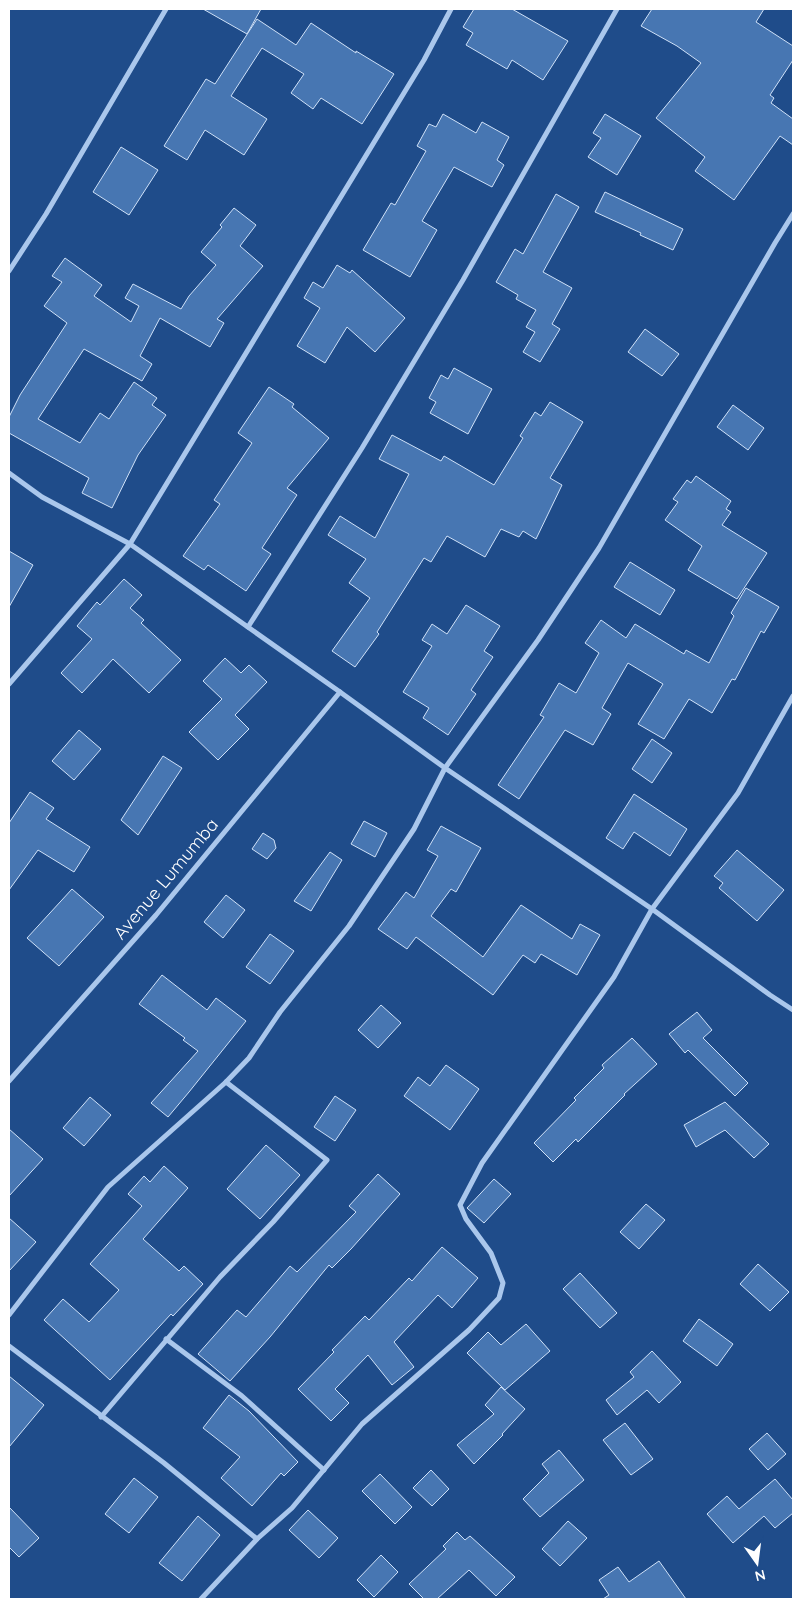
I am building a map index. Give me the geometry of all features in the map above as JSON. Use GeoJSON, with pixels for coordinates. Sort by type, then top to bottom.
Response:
{"type":"FeatureCollection","features":[{"type":"Feature","properties":{"kind":"street"},"geometry":{"type":"LineString","coordinates":[[9,271],[46,214],[166,9]]}},
{"type":"Feature","properties":{"kind":"street"},"geometry":{"type":"LineString","coordinates":[[9,684],[130,544],[424,60],[450,9]]}},
{"type":"Feature","properties":{"kind":"street"},"geometry":{"type":"LineString","coordinates":[[248,627],[362,448],[463,280],[617,9]]}},
{"type":"Feature","properties":{"kind":"street"},"geometry":{"type":"LineString","coordinates":[[9,1315],[108,1187],[226,1082],[249,1058],[280,1012],[350,926],[414,828],[444,768],[538,640],[599,548],[793,214]]}},
{"type":"Feature","properties":{"kind":"street"},"geometry":{"type":"LineString","coordinates":[[9,473],[42,497],[130,544],[444,768],[652,909],[793,1010]]}},
{"type":"Feature","properties":{"kind":"street","name":"Avenue Lumumba"},"geometry":{"type":"LineString","coordinates":[[9,1081],[156,915],[340,692]]}},
{"type":"Feature","properties":{"kind":"street"},"geometry":{"type":"LineString","coordinates":[[201,1599],[258,1539],[292,1508],[362,1424],[469,1330],[499,1298],[503,1282],[494,1260],[466,1219],[460,1205],[482,1163],[614,977],[652,909],[738,793],[793,696]]}},
{"type":"Feature","properties":{"kind":"street"},"geometry":{"type":"LineString","coordinates":[[102,1417],[220,1277],[273,1222],[327,1160],[226,1082]]}},
{"type":"Feature","properties":{"kind":"street"},"geometry":{"type":"LineString","coordinates":[[166,1340],[242,1396],[324,1470]]}},
{"type":"Feature","properties":{"kind":"street"},"geometry":{"type":"LineString","coordinates":[[9,1346],[164,1463],[258,1539]]}},
{"type":"Feature","properties":{"kind":"building"},"geometry":{"type":"Polygon","coordinates":[[[203,9],[261,9],[247,34],[203,9]]]}},
{"type":"Feature","properties":{"kind":"building"},"geometry":{"type":"Polygon","coordinates":[[[474,9],[512,9],[568,41],[543,80],[512,60],[507,69],[466,45],[473,33],[463,27],[474,9]]]}},
{"type":"Feature","properties":{"kind":"building"},"geometry":{"type":"Polygon","coordinates":[[[652,9],[764,9],[756,22],[793,46],[793,60],[770,95],[774,98],[771,103],[793,119],[793,145],[780,136],[734,200],[695,171],[705,157],[656,118],[701,63],[677,46],[641,26],[652,9]]]}},
{"type":"Feature","properties":{"kind":"building"},"geometry":{"type":"Polygon","coordinates":[[[257,19],[296,45],[311,23],[356,53],[356,51],[394,74],[362,124],[321,98],[313,109],[291,93],[304,74],[262,48],[231,96],[267,119],[244,155],[205,130],[187,160],[164,146],[206,79],[215,84],[257,19]]]}},
{"type":"Feature","properties":{"kind":"building"},"geometry":{"type":"Polygon","coordinates":[[[443,114],[476,133],[482,122],[509,137],[497,160],[504,165],[492,187],[454,167],[422,221],[437,230],[410,277],[363,250],[391,203],[395,205],[426,151],[417,146],[429,124],[436,127],[443,114]]]}},
{"type":"Feature","properties":{"kind":"building"},"geometry":{"type":"Polygon","coordinates":[[[605,114],[641,136],[617,175],[588,157],[601,138],[593,133],[605,114]]]}},
{"type":"Feature","properties":{"kind":"building"},"geometry":{"type":"Polygon","coordinates":[[[121,147],[158,170],[129,215],[93,192],[121,147]]]}},
{"type":"Feature","properties":{"kind":"building"},"geometry":{"type":"Polygon","coordinates":[[[605,192],[683,229],[673,250],[595,212],[605,192]]]}},
{"type":"Feature","properties":{"kind":"building"},"geometry":{"type":"Polygon","coordinates":[[[556,194],[579,207],[543,272],[572,288],[552,324],[560,329],[540,362],[523,352],[535,332],[526,327],[536,310],[516,299],[518,295],[496,282],[515,249],[523,254],[556,194]]]}},
{"type":"Feature","properties":{"kind":"building"},"geometry":{"type":"Polygon","coordinates":[[[234,208],[256,225],[240,246],[263,266],[217,319],[224,323],[210,347],[160,318],[140,356],[152,364],[142,381],[84,349],[38,419],[80,443],[100,413],[109,419],[134,382],[157,398],[152,405],[166,415],[138,455],[112,508],[82,493],[89,478],[9,433],[9,417],[20,395],[67,323],[44,306],[62,282],[52,276],[65,258],[102,285],[94,296],[131,322],[139,306],[125,298],[133,284],[181,309],[189,296],[216,265],[201,252],[222,227],[220,225],[234,208]]]}},
{"type":"Feature","properties":{"kind":"building"},"geometry":{"type":"Polygon","coordinates":[[[337,265],[350,273],[352,270],[405,318],[375,352],[347,327],[325,363],[297,346],[320,308],[304,298],[313,282],[323,288],[337,265]]]}},
{"type":"Feature","properties":{"kind":"building"},"geometry":{"type":"Polygon","coordinates":[[[645,329],[679,354],[662,376],[628,352],[645,329]]]}},
{"type":"Feature","properties":{"kind":"building"},"geometry":{"type":"Polygon","coordinates":[[[454,368],[492,389],[468,434],[430,413],[436,402],[429,398],[441,375],[448,379],[454,368]]]}},
{"type":"Feature","properties":{"kind":"building"},"geometry":{"type":"Polygon","coordinates":[[[269,387],[294,404],[292,407],[329,438],[287,488],[297,495],[262,548],[271,554],[246,591],[208,565],[204,570],[183,556],[220,504],[214,500],[252,443],[238,433],[269,387]]]}},
{"type":"Feature","properties":{"kind":"building"},"geometry":{"type":"Polygon","coordinates":[[[550,402],[583,422],[550,478],[562,485],[536,539],[523,531],[519,537],[501,529],[485,557],[447,536],[431,562],[424,558],[377,632],[379,634],[355,667],[332,651],[370,598],[349,583],[366,559],[328,535],[340,516],[375,538],[409,474],[379,459],[392,435],[441,461],[444,456],[494,485],[523,438],[520,436],[535,412],[541,416],[550,402]]]}},
{"type":"Feature","properties":{"kind":"building"},"geometry":{"type":"Polygon","coordinates":[[[733,405],[764,428],[748,450],[717,427],[733,405]]]}},
{"type":"Feature","properties":{"kind":"building"},"geometry":{"type":"Polygon","coordinates":[[[696,476],[731,501],[726,509],[731,512],[722,525],[767,553],[737,599],[688,570],[702,546],[665,520],[678,502],[673,499],[687,480],[691,483],[696,476]]]}},
{"type":"Feature","properties":{"kind":"building"},"geometry":{"type":"Polygon","coordinates":[[[9,551],[33,565],[9,607],[9,551]]]}},
{"type":"Feature","properties":{"kind":"building"},"geometry":{"type":"Polygon","coordinates":[[[630,562],[675,590],[660,615],[614,587],[630,562]]]}},
{"type":"Feature","properties":{"kind":"building"},"geometry":{"type":"Polygon","coordinates":[[[124,579],[142,595],[130,608],[144,620],[141,623],[181,660],[149,693],[113,659],[82,693],[61,673],[92,639],[77,626],[97,602],[100,605],[124,579]]]}},
{"type":"Feature","properties":{"kind":"building"},"geometry":{"type":"Polygon","coordinates":[[[746,588],[779,607],[764,633],[761,631],[735,680],[732,679],[712,713],[689,699],[664,739],[638,724],[663,684],[628,663],[602,708],[611,714],[593,745],[565,730],[519,799],[498,785],[544,717],[540,715],[559,683],[576,693],[599,653],[585,643],[601,620],[626,638],[635,624],[684,654],[686,650],[709,663],[734,616],[731,613],[746,588]]]}},
{"type":"Feature","properties":{"kind":"building"},"geometry":{"type":"Polygon","coordinates":[[[466,605],[500,626],[484,651],[493,657],[471,690],[476,694],[448,735],[423,718],[429,708],[403,692],[432,646],[422,640],[432,624],[447,634],[466,605]]]}},
{"type":"Feature","properties":{"kind":"building"},"geometry":{"type":"Polygon","coordinates":[[[225,658],[241,673],[249,665],[267,682],[235,715],[249,729],[218,760],[189,732],[222,699],[203,681],[225,658]]]}},
{"type":"Feature","properties":{"kind":"building"},"geometry":{"type":"Polygon","coordinates":[[[79,730],[101,749],[74,780],[52,761],[79,730]]]}},
{"type":"Feature","properties":{"kind":"building"},"geometry":{"type":"Polygon","coordinates":[[[652,739],[672,753],[652,783],[632,769],[652,739]]]}},
{"type":"Feature","properties":{"kind":"building"},"geometry":{"type":"Polygon","coordinates":[[[163,756],[182,768],[138,835],[121,820],[163,756]]]}},
{"type":"Feature","properties":{"kind":"building"},"geometry":{"type":"Polygon","coordinates":[[[30,792],[54,808],[46,819],[90,847],[74,872],[38,850],[9,890],[9,823],[30,792]]]}},
{"type":"Feature","properties":{"kind":"building"},"geometry":{"type":"Polygon","coordinates":[[[634,794],[687,829],[670,856],[634,832],[623,849],[606,838],[634,794]]]}},
{"type":"Feature","properties":{"kind":"building"},"geometry":{"type":"Polygon","coordinates":[[[364,821],[387,833],[375,857],[351,844],[364,821]]]}},
{"type":"Feature","properties":{"kind":"building"},"geometry":{"type":"Polygon","coordinates":[[[441,826],[481,848],[456,892],[451,889],[431,916],[483,957],[521,905],[572,939],[580,924],[600,935],[577,975],[541,954],[535,963],[523,955],[493,995],[416,937],[407,949],[378,929],[406,892],[414,898],[438,856],[427,850],[441,826]]]}},
{"type":"Feature","properties":{"kind":"building"},"geometry":{"type":"Polygon","coordinates":[[[263,833],[274,840],[276,848],[267,859],[252,849],[263,833]]]}},
{"type":"Feature","properties":{"kind":"building"},"geometry":{"type":"Polygon","coordinates":[[[737,850],[784,890],[757,921],[719,888],[723,883],[714,876],[737,850]]]}},
{"type":"Feature","properties":{"kind":"building"},"geometry":{"type":"Polygon","coordinates":[[[330,852],[342,860],[311,911],[294,901],[330,852]]]}},
{"type":"Feature","properties":{"kind":"building"},"geometry":{"type":"Polygon","coordinates":[[[72,889],[104,917],[59,966],[27,938],[72,889]]]}},
{"type":"Feature","properties":{"kind":"building"},"geometry":{"type":"Polygon","coordinates":[[[226,895],[245,910],[223,938],[204,922],[226,895]]]}},
{"type":"Feature","properties":{"kind":"building"},"geometry":{"type":"Polygon","coordinates":[[[270,934],[294,951],[270,984],[246,967],[270,934]]]}},
{"type":"Feature","properties":{"kind":"building"},"geometry":{"type":"Polygon","coordinates":[[[162,975],[207,1010],[216,998],[246,1021],[168,1117],[151,1103],[198,1051],[183,1040],[185,1038],[139,1004],[162,975]]]}},
{"type":"Feature","properties":{"kind":"building"},"geometry":{"type":"Polygon","coordinates":[[[381,1005],[401,1023],[378,1048],[358,1030],[381,1005]]]}},
{"type":"Feature","properties":{"kind":"building"},"geometry":{"type":"Polygon","coordinates":[[[697,1012],[712,1030],[703,1038],[748,1083],[735,1096],[688,1050],[685,1053],[669,1034],[697,1012]]]}},
{"type":"Feature","properties":{"kind":"building"},"geometry":{"type":"Polygon","coordinates":[[[632,1038],[657,1064],[624,1094],[578,1142],[576,1139],[553,1162],[534,1143],[604,1068],[602,1065],[632,1038]]]}},
{"type":"Feature","properties":{"kind":"building"},"geometry":{"type":"Polygon","coordinates":[[[446,1065],[479,1089],[450,1130],[404,1096],[418,1077],[430,1086],[446,1065]]]}},
{"type":"Feature","properties":{"kind":"building"},"geometry":{"type":"Polygon","coordinates":[[[335,1096],[356,1110],[335,1141],[314,1127],[335,1096]]]}},
{"type":"Feature","properties":{"kind":"building"},"geometry":{"type":"Polygon","coordinates":[[[90,1097],[111,1115],[84,1146],[63,1128],[90,1097]]]}},
{"type":"Feature","properties":{"kind":"building"},"geometry":{"type":"Polygon","coordinates":[[[725,1102],[769,1144],[754,1158],[725,1130],[696,1147],[684,1125],[725,1102]]]}},
{"type":"Feature","properties":{"kind":"building"},"geometry":{"type":"Polygon","coordinates":[[[9,1129],[43,1159],[9,1196],[9,1129]]]}},
{"type":"Feature","properties":{"kind":"building"},"geometry":{"type":"Polygon","coordinates":[[[266,1145],[300,1175],[260,1219],[227,1189],[266,1145]]]}},
{"type":"Feature","properties":{"kind":"building"},"geometry":{"type":"Polygon","coordinates":[[[164,1166],[188,1188],[143,1239],[179,1271],[184,1266],[203,1284],[173,1316],[171,1314],[110,1380],[44,1320],[63,1299],[89,1322],[119,1290],[90,1264],[142,1206],[128,1194],[144,1176],[150,1182],[164,1166]]]}},
{"type":"Feature","properties":{"kind":"building"},"geometry":{"type":"Polygon","coordinates":[[[378,1174],[400,1194],[332,1268],[329,1265],[270,1337],[230,1381],[198,1354],[237,1310],[246,1317],[290,1266],[297,1272],[356,1212],[349,1206],[378,1174]]]}},
{"type":"Feature","properties":{"kind":"building"},"geometry":{"type":"Polygon","coordinates":[[[494,1179],[511,1194],[484,1223],[467,1208],[494,1179]]]}},
{"type":"Feature","properties":{"kind":"building"},"geometry":{"type":"Polygon","coordinates":[[[646,1204],[665,1220],[639,1249],[620,1232],[646,1204]]]}},
{"type":"Feature","properties":{"kind":"building"},"geometry":{"type":"Polygon","coordinates":[[[9,1218],[36,1242],[9,1271],[9,1218]]]}},
{"type":"Feature","properties":{"kind":"building"},"geometry":{"type":"Polygon","coordinates":[[[442,1247],[478,1278],[452,1308],[438,1295],[394,1342],[414,1367],[392,1385],[368,1355],[335,1389],[349,1403],[331,1421],[298,1389],[334,1352],[332,1350],[365,1316],[369,1320],[409,1278],[412,1281],[442,1247]]]}},
{"type":"Feature","properties":{"kind":"building"},"geometry":{"type":"Polygon","coordinates":[[[758,1264],[789,1292],[770,1311],[740,1284],[758,1264]]]}},
{"type":"Feature","properties":{"kind":"building"},"geometry":{"type":"Polygon","coordinates":[[[580,1273],[617,1313],[600,1328],[563,1289],[580,1273]]]}},
{"type":"Feature","properties":{"kind":"building"},"geometry":{"type":"Polygon","coordinates":[[[699,1319],[733,1344],[717,1366],[683,1341],[699,1319]]]}},
{"type":"Feature","properties":{"kind":"building"},"geometry":{"type":"Polygon","coordinates":[[[526,1324],[550,1351],[505,1390],[467,1353],[488,1332],[501,1345],[526,1324]]]}},
{"type":"Feature","properties":{"kind":"building"},"geometry":{"type":"Polygon","coordinates":[[[652,1351],[681,1382],[659,1403],[647,1390],[617,1415],[606,1400],[634,1377],[630,1372],[652,1351]]]}},
{"type":"Feature","properties":{"kind":"building"},"geometry":{"type":"Polygon","coordinates":[[[9,1376],[44,1405],[9,1447],[9,1376]]]}},
{"type":"Feature","properties":{"kind":"building"},"geometry":{"type":"Polygon","coordinates":[[[501,1387],[525,1409],[503,1435],[474,1464],[457,1445],[494,1414],[485,1405],[501,1387]]]}},
{"type":"Feature","properties":{"kind":"building"},"geometry":{"type":"Polygon","coordinates":[[[229,1395],[249,1411],[298,1462],[284,1476],[281,1473],[252,1506],[221,1478],[240,1457],[203,1428],[229,1395]]]}},
{"type":"Feature","properties":{"kind":"building"},"geometry":{"type":"Polygon","coordinates":[[[625,1423],[653,1459],[631,1475],[603,1440],[625,1423]]]}},
{"type":"Feature","properties":{"kind":"building"},"geometry":{"type":"Polygon","coordinates":[[[767,1433],[786,1454],[768,1470],[749,1449],[767,1433]]]}},
{"type":"Feature","properties":{"kind":"building"},"geometry":{"type":"Polygon","coordinates":[[[559,1450],[584,1480],[540,1517],[523,1499],[549,1473],[542,1464],[559,1450]]]}},
{"type":"Feature","properties":{"kind":"building"},"geometry":{"type":"Polygon","coordinates":[[[431,1470],[449,1489],[432,1506],[413,1488],[431,1470]]]}},
{"type":"Feature","properties":{"kind":"building"},"geometry":{"type":"Polygon","coordinates":[[[380,1474],[412,1507],[395,1524],[362,1491],[380,1474]]]}},
{"type":"Feature","properties":{"kind":"building"},"geometry":{"type":"Polygon","coordinates":[[[134,1478],[158,1497],[129,1533],[105,1514],[134,1478]]]}},
{"type":"Feature","properties":{"kind":"building"},"geometry":{"type":"Polygon","coordinates":[[[775,1479],[793,1500],[793,1513],[775,1528],[764,1516],[733,1543],[707,1514],[727,1496],[739,1509],[775,1479]]]}},
{"type":"Feature","properties":{"kind":"building"},"geometry":{"type":"Polygon","coordinates":[[[9,1507],[39,1538],[19,1557],[9,1547],[9,1507]]]}},
{"type":"Feature","properties":{"kind":"building"},"geometry":{"type":"Polygon","coordinates":[[[308,1510],[338,1538],[319,1558],[289,1530],[308,1510]]]}},
{"type":"Feature","properties":{"kind":"building"},"geometry":{"type":"Polygon","coordinates":[[[198,1516],[220,1535],[182,1581],[159,1563],[198,1516]]]}},
{"type":"Feature","properties":{"kind":"building"},"geometry":{"type":"Polygon","coordinates":[[[568,1521],[587,1538],[560,1566],[542,1549],[568,1521]]]}},
{"type":"Feature","properties":{"kind":"building"},"geometry":{"type":"Polygon","coordinates":[[[457,1532],[465,1540],[470,1536],[515,1577],[496,1596],[469,1570],[437,1599],[424,1599],[409,1584],[446,1549],[443,1546],[457,1532]]]}},
{"type":"Feature","properties":{"kind":"building"},"geometry":{"type":"Polygon","coordinates":[[[381,1555],[398,1572],[374,1597],[357,1580],[381,1555]]]}},
{"type":"Feature","properties":{"kind":"building"},"geometry":{"type":"Polygon","coordinates":[[[659,1561],[686,1599],[603,1599],[609,1595],[599,1580],[618,1567],[629,1582],[659,1561]]]}}]}
